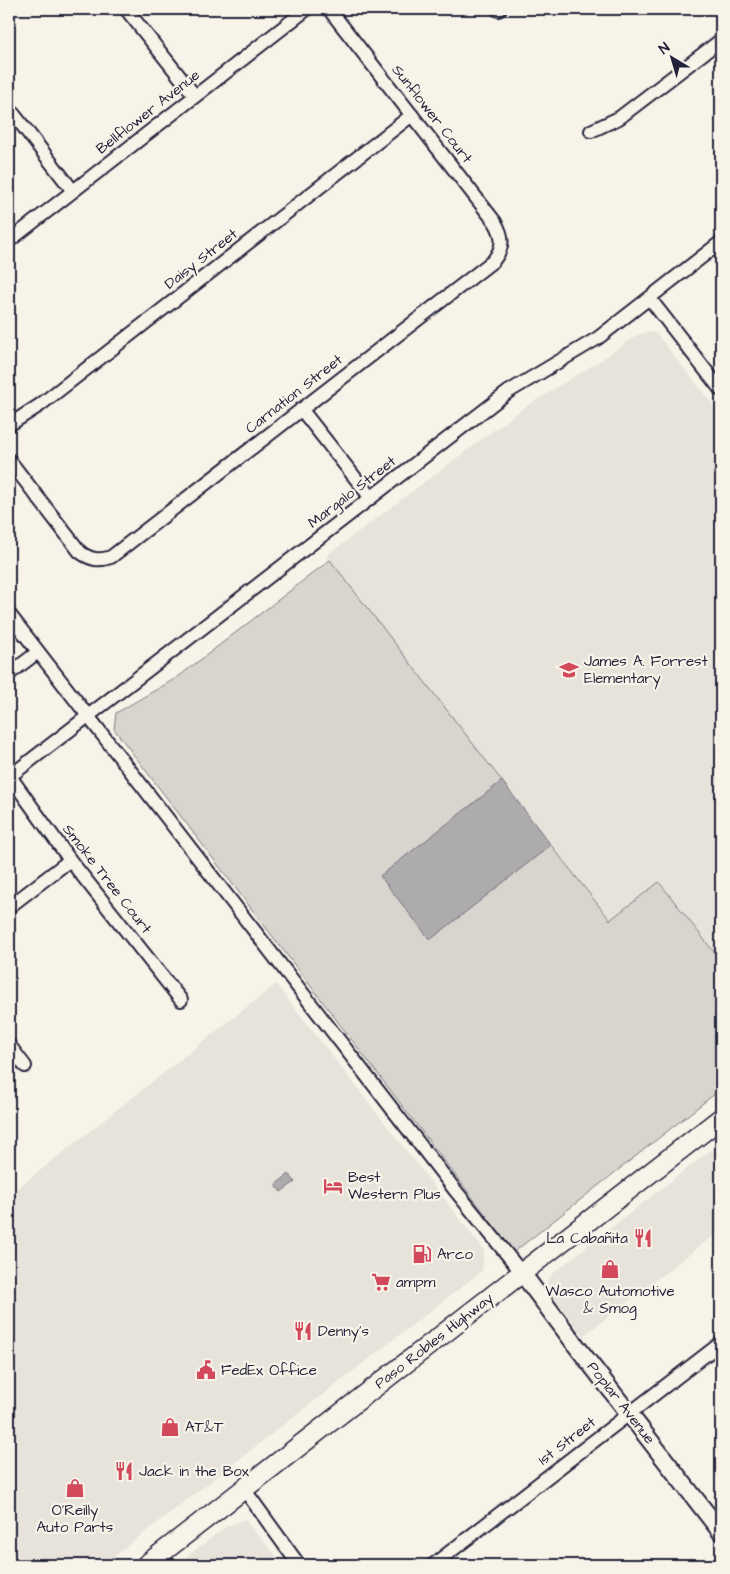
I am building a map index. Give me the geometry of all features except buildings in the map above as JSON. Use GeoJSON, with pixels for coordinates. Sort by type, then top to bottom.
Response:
{"type":"FeatureCollection","features":[{"type":"Feature","properties":{"kind":"highway","name":"Paso Robles Highway"},"geometry":{"type":"LineString","coordinates":[[146,1565],[721,1118]]}},
{"type":"Feature","properties":{"kind":"main road","name":"Poplar Avenue"},"geometry":{"type":"LineString","coordinates":[[522,1273],[721,1532]]}},
{"type":"Feature","properties":{"kind":"street"},"geometry":{"type":"LineString","coordinates":[[126,9],[195,96]]}},
{"type":"Feature","properties":{"kind":"street","name":"Bellflower Avenue"},"geometry":{"type":"LineString","coordinates":[[9,241],[307,9]]}},
{"type":"Feature","properties":{"kind":"street","name":"Sunflower Court"},"geometry":{"type":"LineString","coordinates":[[329,9],[495,222],[501,231],[502,242]]}},
{"type":"Feature","properties":{"kind":"street"},"geometry":{"type":"LineString","coordinates":[[591,131],[619,118],[721,40]]}},
{"type":"Feature","properties":{"kind":"street"},"geometry":{"type":"LineString","coordinates":[[9,108],[73,191]]}},
{"type":"Feature","properties":{"kind":"street","name":"Daisy Street"},"geometry":{"type":"LineString","coordinates":[[9,425],[40,405],[412,115]]}},
{"type":"Feature","properties":{"kind":"street","name":"Carnation Street"},"geometry":{"type":"LineString","coordinates":[[9,460],[80,552],[95,560],[104,560],[112,557],[493,260],[500,252],[502,242]]}},
{"type":"Feature","properties":{"kind":"street","name":"Margalo Street"},"geometry":{"type":"LineString","coordinates":[[9,776],[508,392],[584,348],[650,299],[721,242]]}},
{"type":"Feature","properties":{"kind":"street"},"geometry":{"type":"LineString","coordinates":[[650,299],[721,390]]}},
{"type":"Feature","properties":{"kind":"street"},"geometry":{"type":"LineString","coordinates":[[301,409],[371,498]]}},
{"type":"Feature","properties":{"kind":"street"},"geometry":{"type":"LineString","coordinates":[[9,614],[87,717],[522,1273]]}},
{"type":"Feature","properties":{"kind":"street"},"geometry":{"type":"LineString","coordinates":[[9,674],[38,652]]}},
{"type":"Feature","properties":{"kind":"street","name":"Smoke Tree Court"},"geometry":{"type":"LineString","coordinates":[[9,776],[70,860],[182,1000]]}},
{"type":"Feature","properties":{"kind":"street"},"geometry":{"type":"LineString","coordinates":[[9,907],[70,860]]}},
{"type":"Feature","properties":{"kind":"street"},"geometry":{"type":"LineString","coordinates":[[9,1045],[25,1066]]}},
{"type":"Feature","properties":{"kind":"street","name":"1st Street"},"geometry":{"type":"LineString","coordinates":[[433,1565],[721,1343]]}},
{"type":"Feature","properties":{"kind":"street"},"geometry":{"type":"LineString","coordinates":[[244,1489],[299,1565]]}},
{"type":"Feature","properties":{"kind":"shaded area","name":"James A. Forrest Elementary"},"geometry":{"type":"Polygon","coordinates":[[[647,332],[656,333],[721,415],[721,961],[659,882],[610,920],[326,556],[522,409],[598,362],[637,335],[647,332]]]}},
{"type":"Feature","properties":{"kind":"shaded area"},"geometry":{"type":"Polygon","coordinates":[[[330,560],[502,781],[381,876],[430,939],[551,845],[610,920],[659,882],[721,961],[721,1089],[514,1252],[114,729],[116,713],[178,677],[330,560]]]}},
{"type":"Feature","properties":{"kind":"shaded area"},"geometry":{"type":"Polygon","coordinates":[[[502,781],[551,845],[430,940],[380,876],[502,781]]]}},
{"type":"Feature","properties":{"kind":"shaded area"},"geometry":{"type":"Polygon","coordinates":[[[276,984],[484,1250],[482,1271],[103,1565],[9,1565],[9,1195],[276,984]]]}},
{"type":"Feature","properties":{"kind":"shaded area"},"geometry":{"type":"Polygon","coordinates":[[[721,1142],[721,1230],[583,1336],[549,1291],[547,1282],[553,1273],[721,1142]]]}},
{"type":"Feature","properties":{"kind":"shaded area"},"geometry":{"type":"Polygon","coordinates":[[[289,1174],[295,1182],[281,1192],[275,1185],[289,1174]]]}},
{"type":"Feature","properties":{"kind":"shaded area"},"geometry":{"type":"Polygon","coordinates":[[[244,1519],[284,1565],[176,1565],[224,1528],[244,1519]]]}},
{"type":"Feature","properties":{"kind":"place","name":"James A. Forrest Elementary"},"geometry":{"type":"Point","coordinates":[569,670]}},
{"type":"Feature","properties":{"kind":"place","name":"Best Western Plus"},"geometry":{"type":"Point","coordinates":[333,1186]}},
{"type":"Feature","properties":{"kind":"place","name":"La Cabañita"},"geometry":{"type":"Point","coordinates":[643,1238]}},
{"type":"Feature","properties":{"kind":"place","name":"Arco"},"geometry":{"type":"Point","coordinates":[422,1254]}},
{"type":"Feature","properties":{"kind":"place","name":"Wasco Automotive & Smog"},"geometry":{"type":"Point","coordinates":[610,1269]}},
{"type":"Feature","properties":{"kind":"place","name":"ampm"},"geometry":{"type":"Point","coordinates":[381,1282]}},
{"type":"Feature","properties":{"kind":"place","name":"Denny's"},"geometry":{"type":"Point","coordinates":[303,1331]}},
{"type":"Feature","properties":{"kind":"place","name":"FedEx Office"},"geometry":{"type":"Point","coordinates":[206,1370]}},
{"type":"Feature","properties":{"kind":"place","name":"AT&T"},"geometry":{"type":"Point","coordinates":[170,1427]}},
{"type":"Feature","properties":{"kind":"place","name":"Jack in the Box"},"geometry":{"type":"Point","coordinates":[124,1471]}},
{"type":"Feature","properties":{"kind":"place","name":"O'Reilly Auto Parts"},"geometry":{"type":"Point","coordinates":[75,1488]}}]}
